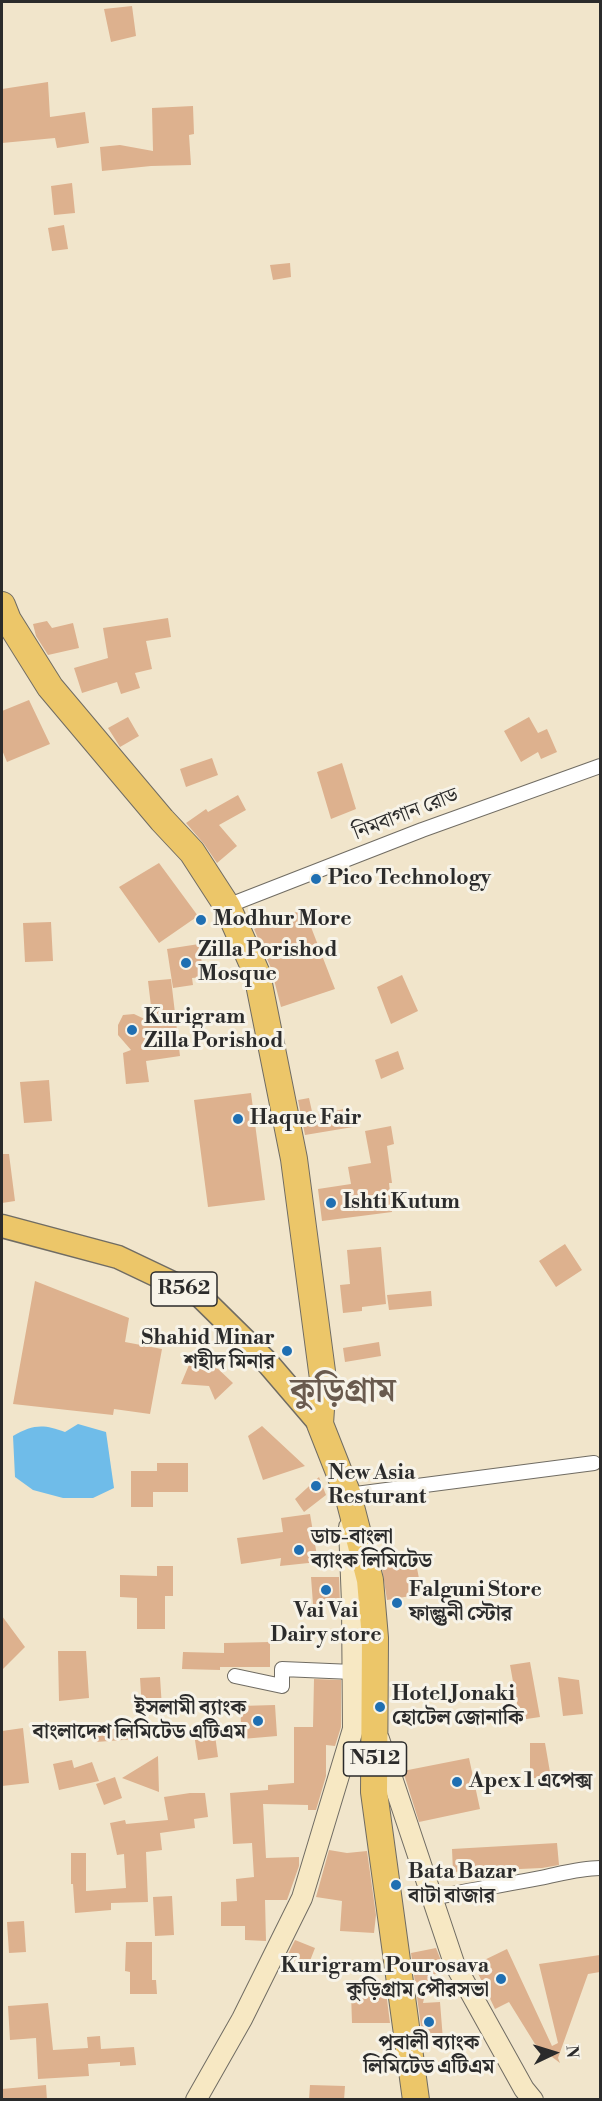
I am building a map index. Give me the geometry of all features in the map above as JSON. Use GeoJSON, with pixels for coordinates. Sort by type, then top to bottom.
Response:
{"type":"FeatureCollection","features":[{"type":"Feature","properties":{"kind":"highway"},"geometry":{"type":"LineString","coordinates":[[2,605],[8,620],[50,687],[162,820],[192,852],[227,906],[257,974],[294,1159],[323,1379],[320,1424]]}},
{"type":"Feature","properties":{"kind":"highway","name":"N512"},"geometry":{"type":"LineString","coordinates":[[320,1424],[348,1495],[370,1580],[375,1638],[374,1792],[416,2100]]}},
{"type":"Feature","properties":{"kind":"main road","name":"R562"},"geometry":{"type":"LineString","coordinates":[[2,1226],[118,1257],[200,1296],[266,1360],[320,1424]]}},
{"type":"Feature","properties":{"kind":"street","name":"নিমবাগান রোড"},"geometry":{"type":"LineString","coordinates":[[227,906],[423,830],[600,766]]}},
{"type":"Feature","properties":{"kind":"street"},"geometry":{"type":"LineString","coordinates":[[196,2100],[242,2019],[303,1898],[353,1729],[348,1495],[594,1463]]}},
{"type":"Feature","properties":{"kind":"street"},"geometry":{"type":"LineString","coordinates":[[235,1676],[282,1686],[282,1669],[352,1672]]}},
{"type":"Feature","properties":{"kind":"street"},"geometry":{"type":"LineString","coordinates":[[375,1728],[454,1963],[524,2089],[533,2100]]}},
{"type":"Feature","properties":{"kind":"street"},"geometry":{"type":"LineString","coordinates":[[433,1898],[472,1889],[600,1868]]}},
{"type":"Feature","properties":{"kind":"water"},"geometry":{"type":"Polygon","coordinates":[[[78,1424],[106,1432],[114,1488],[93,1498],[63,1498],[33,1490],[15,1477],[13,1436],[33,1427],[65,1432],[78,1424]]]}},
{"type":"Feature","properties":{"kind":"building"},"geometry":{"type":"Polygon","coordinates":[[[132,6],[136,36],[111,42],[104,9],[132,6]]]}},
{"type":"Feature","properties":{"kind":"building"},"geometry":{"type":"Polygon","coordinates":[[[48,82],[50,117],[85,112],[89,143],[57,148],[55,138],[2,143],[2,89],[48,82]]]}},
{"type":"Feature","properties":{"kind":"building"},"geometry":{"type":"Polygon","coordinates":[[[193,106],[194,134],[189,135],[191,165],[102,171],[100,147],[120,145],[153,151],[152,108],[193,106]]]}},
{"type":"Feature","properties":{"kind":"building"},"geometry":{"type":"Polygon","coordinates":[[[72,183],[75,213],[54,215],[51,186],[72,183]]]}},
{"type":"Feature","properties":{"kind":"building"},"geometry":{"type":"Polygon","coordinates":[[[64,225],[68,249],[52,251],[48,228],[64,225]]]}},
{"type":"Feature","properties":{"kind":"building"},"geometry":{"type":"Polygon","coordinates":[[[290,263],[291,277],[273,280],[270,265],[290,263]]]}},
{"type":"Feature","properties":{"kind":"building"},"geometry":{"type":"Polygon","coordinates":[[[168,618],[171,637],[146,641],[152,669],[135,673],[140,688],[121,694],[117,682],[82,693],[74,668],[108,658],[103,628],[168,618]]]}},
{"type":"Feature","properties":{"kind":"building"},"geometry":{"type":"Polygon","coordinates":[[[47,621],[52,628],[73,623],[79,648],[48,655],[36,636],[33,624],[47,621]]]}},
{"type":"Feature","properties":{"kind":"building"},"geometry":{"type":"Polygon","coordinates":[[[29,700],[50,744],[7,762],[2,750],[2,711],[29,700]]]}},
{"type":"Feature","properties":{"kind":"building"},"geometry":{"type":"Polygon","coordinates":[[[128,717],[139,736],[120,747],[108,728],[128,717]]]}},
{"type":"Feature","properties":{"kind":"building"},"geometry":{"type":"Polygon","coordinates":[[[529,717],[538,733],[547,729],[557,752],[541,759],[538,752],[521,762],[504,731],[529,717]]]}},
{"type":"Feature","properties":{"kind":"building"},"geometry":{"type":"Polygon","coordinates":[[[212,758],[218,775],[186,787],[180,769],[212,758]]]}},
{"type":"Feature","properties":{"kind":"building"},"geometry":{"type":"Polygon","coordinates":[[[342,763],[356,809],[331,819],[317,772],[342,763]]]}},
{"type":"Feature","properties":{"kind":"building"},"geometry":{"type":"Polygon","coordinates":[[[238,795],[246,810],[219,825],[237,846],[217,863],[186,823],[206,809],[208,812],[238,795]]]}},
{"type":"Feature","properties":{"kind":"building"},"geometry":{"type":"Polygon","coordinates":[[[159,863],[198,916],[159,943],[119,887],[159,863]]]}},
{"type":"Feature","properties":{"kind":"building"},"geometry":{"type":"Polygon","coordinates":[[[304,909],[335,989],[281,1007],[271,968],[254,929],[304,909]]]}},
{"type":"Feature","properties":{"kind":"building"},"geometry":{"type":"Polygon","coordinates":[[[51,922],[53,961],[25,962],[23,923],[51,922]]]}},
{"type":"Feature","properties":{"kind":"building","name":"Zilla Porishod Mosque"},"geometry":{"type":"Polygon","coordinates":[[[199,944],[204,977],[192,978],[193,985],[173,988],[167,949],[199,944]]]}},
{"type":"Feature","properties":{"kind":"building"},"geometry":{"type":"Polygon","coordinates":[[[402,975],[418,1011],[391,1024],[377,987],[402,975]]]}},
{"type":"Feature","properties":{"kind":"building","name":"Kurigram Zilla Porishod"},"geometry":{"type":"Polygon","coordinates":[[[171,979],[180,1056],[146,1061],[149,1082],[126,1084],[123,1053],[131,1050],[118,1035],[118,1025],[123,1015],[134,1014],[153,1023],[148,981],[171,979]]]}},
{"type":"Feature","properties":{"kind":"building"},"geometry":{"type":"Polygon","coordinates":[[[398,1051],[404,1069],[381,1079],[375,1060],[398,1051]]]}},
{"type":"Feature","properties":{"kind":"building"},"geometry":{"type":"Polygon","coordinates":[[[49,1080],[52,1121],[24,1123],[20,1082],[49,1080]]]}},
{"type":"Feature","properties":{"kind":"building"},"geometry":{"type":"Polygon","coordinates":[[[251,1093],[265,1200],[208,1207],[194,1100],[251,1093]]]}},
{"type":"Feature","properties":{"kind":"building"},"geometry":{"type":"Polygon","coordinates":[[[309,1098],[313,1116],[348,1108],[353,1127],[305,1135],[298,1100],[309,1098]]]}},
{"type":"Feature","properties":{"kind":"building"},"geometry":{"type":"Polygon","coordinates":[[[391,1126],[394,1144],[387,1146],[392,1183],[389,1183],[392,1212],[322,1221],[318,1189],[351,1184],[348,1167],[371,1163],[365,1131],[391,1126]]]}},
{"type":"Feature","properties":{"kind":"building"},"geometry":{"type":"Polygon","coordinates":[[[2,1154],[9,1154],[15,1201],[2,1203],[2,1154]]]}},
{"type":"Feature","properties":{"kind":"building"},"geometry":{"type":"Polygon","coordinates":[[[565,1244],[582,1270],[556,1287],[539,1261],[565,1244]]]}},
{"type":"Feature","properties":{"kind":"building"},"geometry":{"type":"Polygon","coordinates":[[[381,1247],[386,1304],[362,1307],[362,1311],[343,1313],[340,1285],[350,1284],[347,1250],[381,1247]]]}},
{"type":"Feature","properties":{"kind":"building"},"geometry":{"type":"Polygon","coordinates":[[[35,1281],[129,1318],[125,1342],[162,1349],[150,1414],[114,1409],[113,1415],[13,1404],[35,1281]]]}},
{"type":"Feature","properties":{"kind":"building"},"geometry":{"type":"Polygon","coordinates":[[[431,1291],[432,1306],[389,1310],[387,1295],[431,1291]]]}},
{"type":"Feature","properties":{"kind":"building"},"geometry":{"type":"Polygon","coordinates":[[[379,1342],[381,1356],[345,1362],[343,1348],[379,1342]]]}},
{"type":"Feature","properties":{"kind":"building"},"geometry":{"type":"Polygon","coordinates":[[[196,1348],[233,1383],[215,1400],[209,1386],[181,1384],[196,1348]]]}},
{"type":"Feature","properties":{"kind":"building"},"geometry":{"type":"Polygon","coordinates":[[[262,1426],[305,1466],[263,1480],[248,1436],[262,1426]]]}},
{"type":"Feature","properties":{"kind":"building"},"geometry":{"type":"Polygon","coordinates":[[[157,1463],[188,1463],[188,1492],[153,1492],[153,1507],[131,1507],[131,1471],[157,1471],[157,1463]]]}},
{"type":"Feature","properties":{"kind":"building","name":"New Asia Resturant"},"geometry":{"type":"Polygon","coordinates":[[[319,1477],[326,1495],[304,1512],[295,1499],[319,1477]]]}},
{"type":"Feature","properties":{"kind":"building"},"geometry":{"type":"Polygon","coordinates":[[[310,1514],[318,1562],[280,1566],[281,1558],[241,1564],[237,1538],[283,1532],[281,1518],[310,1514]]]}},
{"type":"Feature","properties":{"kind":"building"},"geometry":{"type":"Polygon","coordinates":[[[416,1563],[422,1594],[387,1600],[382,1568],[416,1563]]]}},
{"type":"Feature","properties":{"kind":"building"},"geometry":{"type":"Polygon","coordinates":[[[157,1566],[173,1566],[173,1596],[165,1596],[165,1629],[137,1629],[137,1598],[120,1597],[120,1575],[157,1576],[157,1566]]]}},
{"type":"Feature","properties":{"kind":"building","name":"Vai Vai Dairy store"},"geometry":{"type":"Polygon","coordinates":[[[311,1577],[339,1577],[340,1604],[313,1604],[311,1577]]]}},
{"type":"Feature","properties":{"kind":"building"},"geometry":{"type":"Polygon","coordinates":[[[2,1616],[25,1647],[2,1670],[2,1616]]]}},
{"type":"Feature","properties":{"kind":"building"},"geometry":{"type":"Polygon","coordinates":[[[270,1642],[270,1667],[220,1667],[220,1670],[182,1669],[183,1652],[224,1653],[224,1643],[270,1642]]]}},
{"type":"Feature","properties":{"kind":"building"},"geometry":{"type":"Polygon","coordinates":[[[58,1651],[86,1651],[89,1698],[59,1701],[58,1651]]]}},
{"type":"Feature","properties":{"kind":"building"},"geometry":{"type":"Polygon","coordinates":[[[530,1662],[540,1717],[520,1720],[510,1665],[530,1662]]]}},
{"type":"Feature","properties":{"kind":"building"},"geometry":{"type":"Polygon","coordinates":[[[160,1677],[162,1708],[142,1709],[140,1678],[160,1677]]]}},
{"type":"Feature","properties":{"kind":"building"},"geometry":{"type":"Polygon","coordinates":[[[558,1677],[579,1680],[583,1714],[563,1716],[558,1677]]]}},
{"type":"Feature","properties":{"kind":"building"},"geometry":{"type":"Polygon","coordinates":[[[314,1679],[341,1680],[341,1727],[335,1746],[326,1745],[326,1776],[316,1810],[308,1810],[308,1805],[263,1804],[266,1858],[299,1857],[299,1866],[287,1900],[265,1900],[266,1941],[245,1940],[245,1926],[221,1926],[221,1902],[237,1901],[236,1879],[254,1877],[252,1843],[233,1844],[230,1793],[268,1790],[268,1785],[294,1783],[294,1727],[313,1727],[314,1679]]]}},
{"type":"Feature","properties":{"kind":"building","name":"ইসলামী ব্যাংক বাংলাদেশ লিমিটেড এটিএম"},"geometry":{"type":"Polygon","coordinates":[[[275,1705],[277,1736],[242,1739],[240,1706],[275,1705]]]}},
{"type":"Feature","properties":{"kind":"building"},"geometry":{"type":"Polygon","coordinates":[[[135,1722],[136,1739],[96,1742],[95,1725],[135,1722]]]}},
{"type":"Feature","properties":{"kind":"building"},"geometry":{"type":"Polygon","coordinates":[[[23,1728],[29,1783],[2,1786],[2,1731],[23,1728]]]}},
{"type":"Feature","properties":{"kind":"building"},"geometry":{"type":"Polygon","coordinates":[[[214,1728],[218,1757],[198,1760],[194,1734],[201,1730],[214,1728]]]}},
{"type":"Feature","properties":{"kind":"building"},"geometry":{"type":"Polygon","coordinates":[[[530,1743],[545,1743],[551,1778],[530,1778],[530,1743]]]}},
{"type":"Feature","properties":{"kind":"building"},"geometry":{"type":"Polygon","coordinates":[[[158,1756],[159,1792],[122,1778],[158,1756]]]}},
{"type":"Feature","properties":{"kind":"building"},"geometry":{"type":"Polygon","coordinates":[[[469,1758],[480,1809],[419,1822],[403,1771],[469,1758]]]}},
{"type":"Feature","properties":{"kind":"building"},"geometry":{"type":"Polygon","coordinates":[[[72,1760],[74,1768],[92,1762],[99,1781],[59,1790],[53,1764],[72,1760]]]}},
{"type":"Feature","properties":{"kind":"building"},"geometry":{"type":"Polygon","coordinates":[[[115,1777],[122,1798],[104,1805],[96,1784],[115,1777]]]}},
{"type":"Feature","properties":{"kind":"building"},"geometry":{"type":"Polygon","coordinates":[[[205,1793],[208,1817],[194,1819],[195,1828],[160,1833],[162,1850],[146,1852],[148,1902],[111,1903],[111,1910],[75,1913],[73,1884],[71,1884],[71,1853],[86,1853],[86,1891],[126,1888],[124,1854],[117,1855],[110,1823],[125,1820],[126,1824],[168,1820],[164,1797],[205,1793]]]}},
{"type":"Feature","properties":{"kind":"building"},"geometry":{"type":"Polygon","coordinates":[[[557,1843],[559,1865],[542,1868],[453,1872],[452,1849],[557,1843]]]}},
{"type":"Feature","properties":{"kind":"building"},"geometry":{"type":"Polygon","coordinates":[[[329,1850],[347,1853],[367,1851],[376,1915],[374,1933],[340,1931],[342,1901],[316,1897],[329,1850]]]}},
{"type":"Feature","properties":{"kind":"building"},"geometry":{"type":"Polygon","coordinates":[[[172,1896],[174,1935],[155,1936],[153,1897],[172,1896]]]}},
{"type":"Feature","properties":{"kind":"building"},"geometry":{"type":"Polygon","coordinates":[[[24,1921],[26,1952],[9,1953],[7,1922],[24,1921]]]}},
{"type":"Feature","properties":{"kind":"building"},"geometry":{"type":"Polygon","coordinates":[[[295,1940],[315,1948],[308,1966],[286,1958],[295,1940]]]}},
{"type":"Feature","properties":{"kind":"building"},"geometry":{"type":"Polygon","coordinates":[[[126,1942],[152,1942],[152,1980],[156,1980],[157,1994],[130,1994],[130,1972],[125,1971],[126,1942]]]}},
{"type":"Feature","properties":{"kind":"building"},"geometry":{"type":"Polygon","coordinates":[[[436,1948],[445,1971],[429,1976],[423,2003],[440,2002],[443,2040],[423,2041],[411,1953],[436,1948]]]}},
{"type":"Feature","properties":{"kind":"building"},"geometry":{"type":"Polygon","coordinates":[[[507,1949],[552,2046],[558,2043],[539,1964],[600,1955],[600,1972],[588,1974],[558,2058],[560,2063],[535,2044],[509,2002],[495,2009],[474,1965],[507,1949]]]}},
{"type":"Feature","properties":{"kind":"building"},"geometry":{"type":"Polygon","coordinates":[[[386,1992],[390,2023],[352,2023],[351,1993],[386,1992]]]}},
{"type":"Feature","properties":{"kind":"building"},"geometry":{"type":"Polygon","coordinates":[[[48,2003],[53,2050],[88,2048],[87,2037],[100,2036],[101,2049],[134,2047],[136,2065],[120,2066],[120,2062],[88,2064],[89,2076],[38,2079],[36,2038],[10,2040],[8,2006],[48,2003]]]}},
{"type":"Feature","properties":{"kind":"building"},"geometry":{"type":"Polygon","coordinates":[[[46,2085],[47,2100],[2,2100],[2,2089],[46,2085]]]}},
{"type":"Feature","properties":{"kind":"building"},"geometry":{"type":"Polygon","coordinates":[[[310,2085],[345,2086],[344,2100],[309,2100],[310,2085]]]}},
{"type":"Feature","properties":{"kind":"place","name":"Pico Technology"},"geometry":{"type":"Point","coordinates":[316,879]}},
{"type":"Feature","properties":{"kind":"place","name":"Modhur More"},"geometry":{"type":"Point","coordinates":[201,920]}},
{"type":"Feature","properties":{"kind":"place","name":"Zilla Porishod Mosque"},"geometry":{"type":"Point","coordinates":[186,963]}},
{"type":"Feature","properties":{"kind":"place","name":"Kurigram Zilla Porishod"},"geometry":{"type":"Point","coordinates":[132,1030]}},
{"type":"Feature","properties":{"kind":"place","name":"Haque Fair"},"geometry":{"type":"Point","coordinates":[238,1119]}},
{"type":"Feature","properties":{"kind":"place","name":"Ishti Kutum"},"geometry":{"type":"Point","coordinates":[331,1203]}},
{"type":"Feature","properties":{"kind":"place","name":"Shahid Minar শহীদ মিনার"},"geometry":{"type":"Point","coordinates":[287,1351]}},
{"type":"Feature","properties":{"kind":"place","name":"New Asia Resturant"},"geometry":{"type":"Point","coordinates":[316,1486]}},
{"type":"Feature","properties":{"kind":"place","name":"ডাচ-বাংলা ব্যাংক লিমিটেড"},"geometry":{"type":"Point","coordinates":[299,1550]}},
{"type":"Feature","properties":{"kind":"place","name":"Vai Vai Dairy store"},"geometry":{"type":"Point","coordinates":[326,1590]}},
{"type":"Feature","properties":{"kind":"place","name":"Falguni Store ফাল্গুনী স্টোর"},"geometry":{"type":"Point","coordinates":[397,1603]}},
{"type":"Feature","properties":{"kind":"place","name":"Hotel Jonaki হোটেল জোনাকি"},"geometry":{"type":"Point","coordinates":[380,1707]}},
{"type":"Feature","properties":{"kind":"place","name":"ইসলামী ব্যাংক বাংলাদেশ লিমিটেড এটিএম"},"geometry":{"type":"Point","coordinates":[258,1721]}},
{"type":"Feature","properties":{"kind":"place","name":"Apex 1 এপেক্স"},"geometry":{"type":"Point","coordinates":[457,1782]}},
{"type":"Feature","properties":{"kind":"place","name":"Bata Bazar বাটা বাজার"},"geometry":{"type":"Point","coordinates":[396,1885]}},
{"type":"Feature","properties":{"kind":"place","name":"Kurigram Pourosava কুড়িগ্রাম পৌরসভা"},"geometry":{"type":"Point","coordinates":[501,1979]}},
{"type":"Feature","properties":{"kind":"place","name":"পূবালী ব্যাংক লিমিটেড এটিএম"},"geometry":{"type":"Point","coordinates":[429,2022]}},
{"type":"Feature","properties":{"kind":"district","name":"কুড়িগ্রাম"},"geometry":{"type":"Point","coordinates":[343,1393]}}]}
